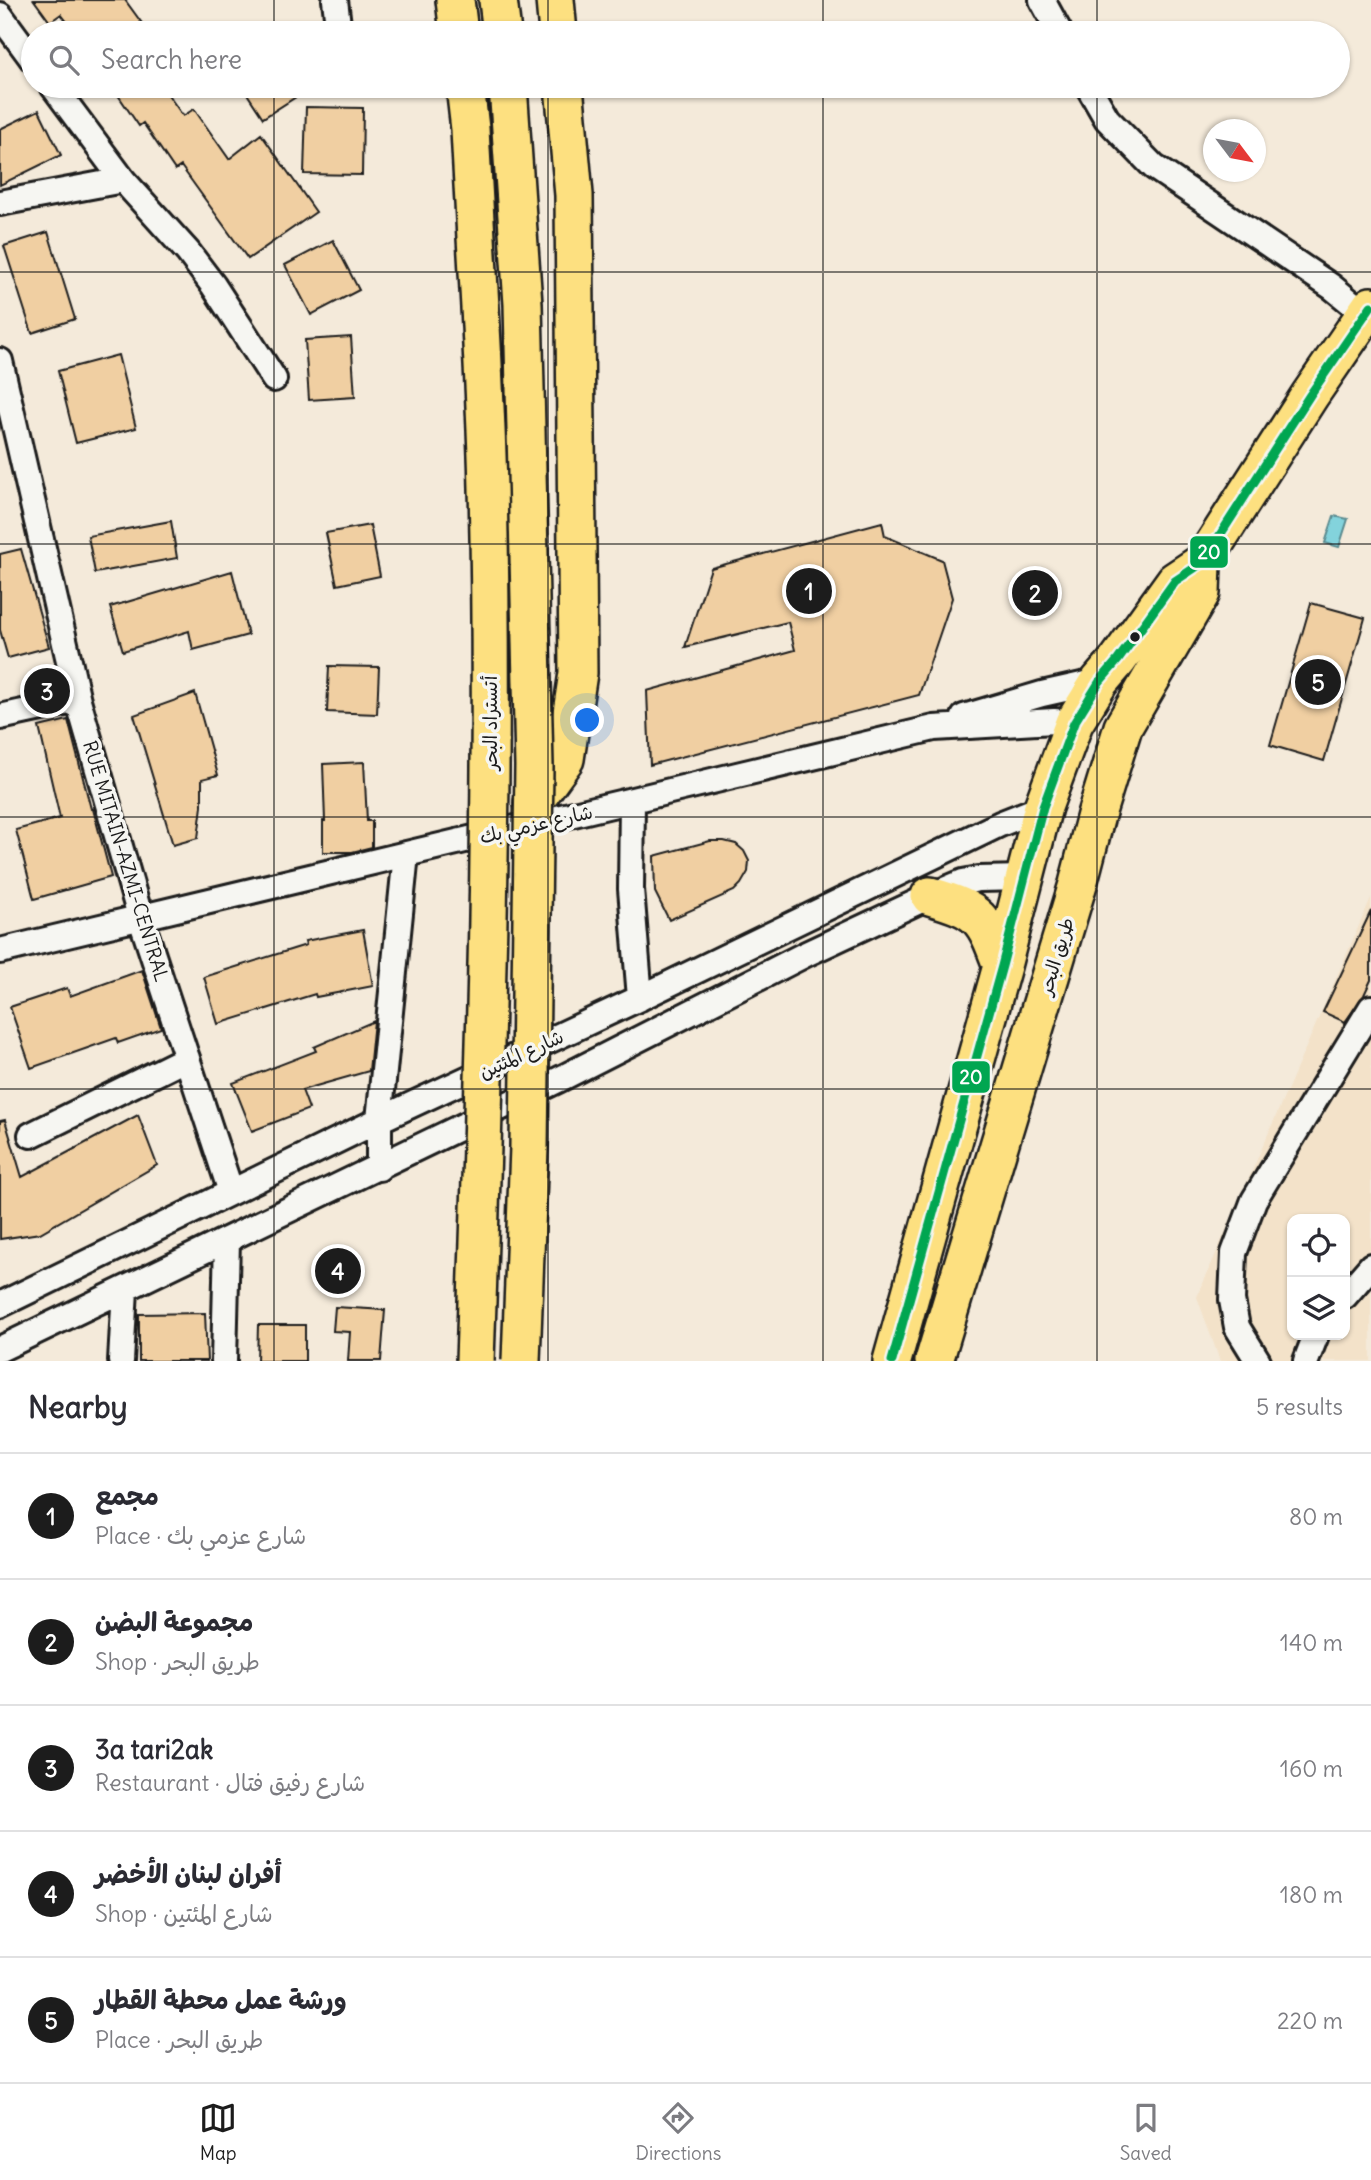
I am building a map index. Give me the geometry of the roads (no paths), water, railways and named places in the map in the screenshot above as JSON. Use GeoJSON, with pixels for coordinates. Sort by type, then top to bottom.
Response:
{"type":"FeatureCollection","features":[{"type":"Feature","properties":{"kind":"highway"},"geometry":{"type":"LineString","coordinates":[[455,0],[458,21]]}},
{"type":"Feature","properties":{"kind":"highway"},"geometry":{"type":"LineString","coordinates":[[498,0],[501,21]]}},
{"type":"Feature","properties":{"kind":"highway"},"geometry":{"type":"LineString","coordinates":[[555,0],[557,21]]}},
{"type":"Feature","properties":{"kind":"highway","name":"أتستراد البحر"},"geometry":{"type":"LineString","coordinates":[[466,98],[488,486],[491,752],[475,1361]]}},
{"type":"Feature","properties":{"kind":"highway"},"geometry":{"type":"LineString","coordinates":[[510,98],[524,318],[530,508],[533,803],[528,1147],[521,1361]]}},
{"type":"Feature","properties":{"kind":"highway"},"geometry":{"type":"LineString","coordinates":[[533,803],[565,759],[578,673],[574,195],[565,98]]}},
{"type":"Feature","properties":{"kind":"highway","name":"طريق البحر"},"geometry":{"type":"LineString","coordinates":[[892,1361],[1002,966],[1043,807],[1087,701],[1175,581],[1202,563],[1368,310]]}},
{"type":"Feature","properties":{"kind":"highway","name":"طريق البحر"},"geometry":{"type":"LineString","coordinates":[[934,1361],[1123,727],[1200,593],[1202,563]]}},
{"type":"Feature","properties":{"kind":"highway"},"geometry":{"type":"LineString","coordinates":[[1087,701],[1123,727]]}},
{"type":"Feature","properties":{"kind":"highway"},"geometry":{"type":"LineString","coordinates":[[1024,878],[1078,884]]}},
{"type":"Feature","properties":{"kind":"highway"},"geometry":{"type":"LineString","coordinates":[[930,896],[961,905],[980,917],[991,936],[1002,966]]}},
{"type":"Feature","properties":{"kind":"street"},"geometry":{"type":"LineString","coordinates":[[335,0],[338,21]]}},
{"type":"Feature","properties":{"kind":"street"},"geometry":{"type":"LineString","coordinates":[[1042,0],[1053,21]]}},
{"type":"Feature","properties":{"kind":"street"},"geometry":{"type":"LineString","coordinates":[[0,15],[21,44]]}},
{"type":"Feature","properties":{"kind":"street"},"geometry":{"type":"LineString","coordinates":[[62,98],[123,180],[188,252],[213,285],[274,379]]}},
{"type":"Feature","properties":{"kind":"street"},"geometry":{"type":"LineString","coordinates":[[1095,98],[1107,118],[1154,167],[1368,310]]}},
{"type":"Feature","properties":{"kind":"street"},"geometry":{"type":"LineString","coordinates":[[0,203],[123,180]]}},
{"type":"Feature","properties":{"kind":"street","name":"RUE MITAIN-AZMI-CENTRAL"},"geometry":{"type":"LineString","coordinates":[[0,361],[78,700],[139,916],[231,1192]]}},
{"type":"Feature","properties":{"kind":"street"},"geometry":{"type":"LineString","coordinates":[[933,728],[976,712],[1042,694],[1087,701]]}},
{"type":"Feature","properties":{"kind":"street"},"geometry":{"type":"LineString","coordinates":[[0,717],[78,700]]}},
{"type":"Feature","properties":{"kind":"street","name":"شارع عزمي بك"},"geometry":{"type":"LineString","coordinates":[[0,951],[933,728],[1054,721],[1087,701]]}},
{"type":"Feature","properties":{"kind":"street"},"geometry":{"type":"LineString","coordinates":[[632,801],[631,889],[640,998]]}},
{"type":"Feature","properties":{"kind":"street","name":"شارع المئتين"},"geometry":{"type":"LineString","coordinates":[[0,1306],[379,1120],[640,998],[1000,824],[1043,807]]}},
{"type":"Feature","properties":{"kind":"street"},"geometry":{"type":"LineString","coordinates":[[379,1168],[379,1120],[406,854]]}},
{"type":"Feature","properties":{"kind":"street","name":"شارع المئتين"},"geometry":{"type":"LineString","coordinates":[[0,1349],[379,1168],[806,954],[930,896],[963,882],[1024,878]]}},
{"type":"Feature","properties":{"kind":"street"},"geometry":{"type":"LineString","coordinates":[[1258,1361],[1237,1327],[1232,1300],[1234,1253],[1254,1200],[1371,1008]]}},
{"type":"Feature","properties":{"kind":"street"},"geometry":{"type":"LineString","coordinates":[[32,1135],[187,1058]]}},
{"type":"Feature","properties":{"kind":"street"},"geometry":{"type":"LineString","coordinates":[[224,1361],[227,1240]]}},
{"type":"Feature","properties":{"kind":"street"},"geometry":{"type":"LineString","coordinates":[[1350,1290],[1371,1266]]}},
{"type":"Feature","properties":{"kind":"street"},"geometry":{"type":"LineString","coordinates":[[121,1361],[125,1289]]}},
{"type":"Feature","properties":{"kind":"street"},"geometry":{"type":"LineString","coordinates":[[1306,1361],[1314,1340]]}},
{"type":"Feature","properties":{"kind":"water"},"geometry":{"type":"Polygon","coordinates":[[[1334,516],[1348,519],[1339,547],[1325,543],[1334,516]]]}},
{"type":"Feature","properties":{"kind":"place","name":"مجمع"},"geometry":{"type":"Point","coordinates":[809,591]}},
{"type":"Feature","properties":{"kind":"place","name":"مجموعة البضن"},"geometry":{"type":"Point","coordinates":[1035,593]}},
{"type":"Feature","properties":{"kind":"place","name":"ورشة عمل محطة القطار"},"geometry":{"type":"Point","coordinates":[1318,682]}},
{"type":"Feature","properties":{"kind":"place","name":"3a tari2ak"},"geometry":{"type":"Point","coordinates":[47,691]}},
{"type":"Feature","properties":{"kind":"place","name":"أفران لبنان الأخضر"},"geometry":{"type":"Point","coordinates":[338,1271]}}]}
